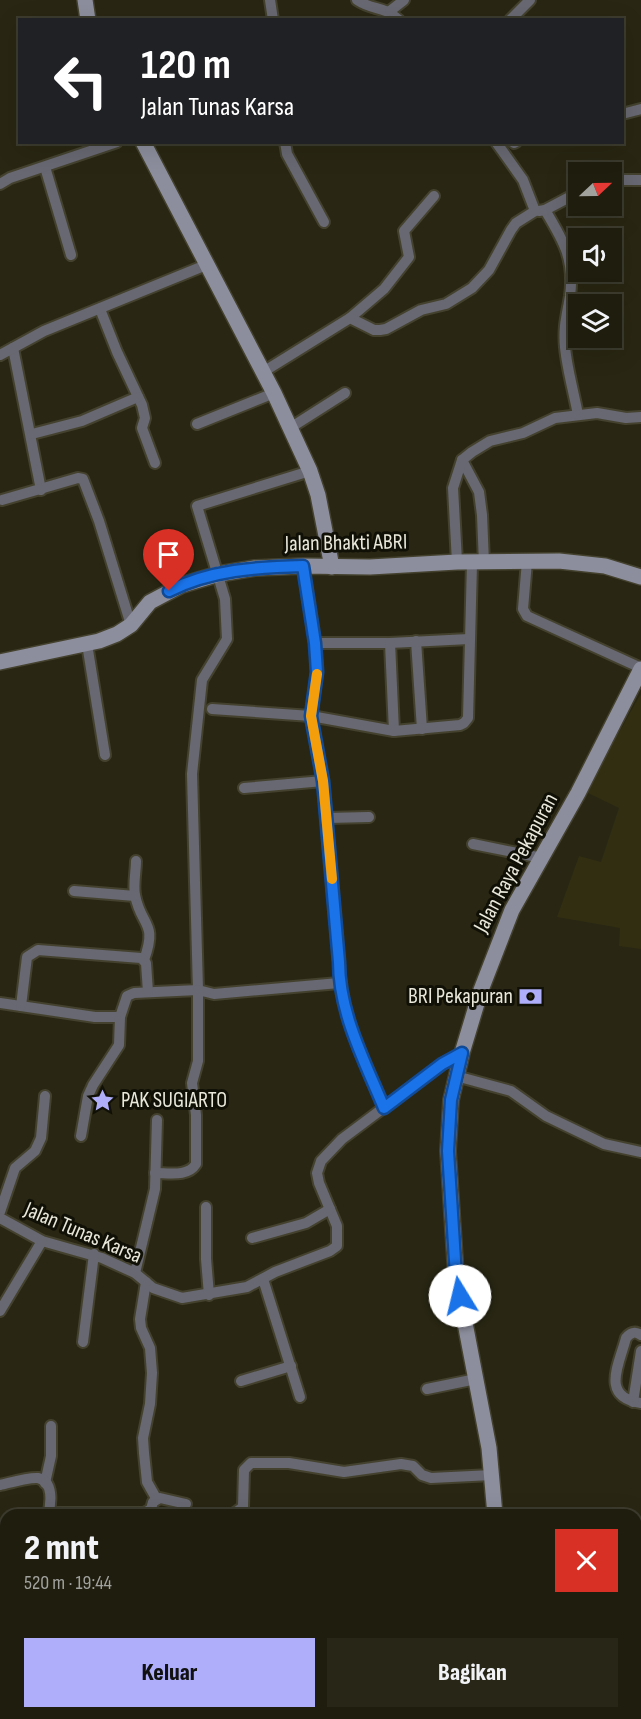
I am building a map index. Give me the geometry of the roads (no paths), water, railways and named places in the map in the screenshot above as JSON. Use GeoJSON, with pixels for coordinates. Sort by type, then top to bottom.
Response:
{"type":"FeatureCollection","features":[{"type":"Feature","properties":{"kind":"street"},"geometry":{"type":"LineString","coordinates":[[85,0],[88,18]]}},
{"type":"Feature","properties":{"kind":"street"},"geometry":{"type":"LineString","coordinates":[[270,0],[273,18]]}},
{"type":"Feature","properties":{"kind":"street"},"geometry":{"type":"LineString","coordinates":[[357,0],[369,8],[390,11],[397,18]]}},
{"type":"Feature","properties":{"kind":"street"},"geometry":{"type":"LineString","coordinates":[[390,11],[404,0]]}},
{"type":"Feature","properties":{"kind":"street"},"geometry":{"type":"LineString","coordinates":[[512,18],[530,0]]}},
{"type":"Feature","properties":{"kind":"street"},"geometry":{"type":"LineString","coordinates":[[624,114],[641,110]]}},
{"type":"Feature","properties":{"kind":"street"},"geometry":{"type":"LineString","coordinates":[[0,184],[10,178],[111,144]]}},
{"type":"Feature","properties":{"kind":"street"},"geometry":{"type":"LineString","coordinates":[[143,144],[291,428],[318,495],[332,567]]}},
{"type":"Feature","properties":{"kind":"street"},"geometry":{"type":"LineString","coordinates":[[285,144],[287,154],[324,222]]}},
{"type":"Feature","properties":{"kind":"street"},"geometry":{"type":"LineString","coordinates":[[497,144],[523,180],[540,210],[566,244],[572,280],[564,319],[565,347],[578,415]]}},
{"type":"Feature","properties":{"kind":"street"},"geometry":{"type":"LineString","coordinates":[[45,167],[71,255]]}},
{"type":"Feature","properties":{"kind":"street"},"geometry":{"type":"LineString","coordinates":[[622,180],[641,180]]}},
{"type":"Feature","properties":{"kind":"street"},"geometry":{"type":"LineString","coordinates":[[263,372],[350,318],[384,289],[409,257],[404,231],[434,196]]}},
{"type":"Feature","properties":{"kind":"street"},"geometry":{"type":"LineString","coordinates":[[350,318],[374,330],[380,330],[421,310],[446,304],[472,288],[489,270],[510,230],[516,224],[568,197]]}},
{"type":"Feature","properties":{"kind":"street"},"geometry":{"type":"LineString","coordinates":[[0,355],[44,331],[206,265]]}},
{"type":"Feature","properties":{"kind":"street"},"geometry":{"type":"LineString","coordinates":[[100,309],[138,397],[145,418],[142,428],[155,463]]}},
{"type":"Feature","properties":{"kind":"street"},"geometry":{"type":"LineString","coordinates":[[13,348],[32,434],[41,490]]}},
{"type":"Feature","properties":{"kind":"street"},"geometry":{"type":"LineString","coordinates":[[197,424],[274,393]]}},
{"type":"Feature","properties":{"kind":"street"},"geometry":{"type":"LineString","coordinates":[[291,428],[345,393]]}},
{"type":"Feature","properties":{"kind":"street"},"geometry":{"type":"LineString","coordinates":[[32,434],[82,421],[138,397]]}},
{"type":"Feature","properties":{"kind":"street"},"geometry":{"type":"LineString","coordinates":[[471,563],[453,488],[462,460],[490,441],[523,433],[555,418],[597,413],[626,418],[641,417]]}},
{"type":"Feature","properties":{"kind":"street"},"geometry":{"type":"LineString","coordinates":[[212,709],[311,716],[394,731],[465,723],[468,718],[471,563],[482,515],[479,492],[462,460]]}},
{"type":"Feature","properties":{"kind":"street"},"geometry":{"type":"LineString","coordinates":[[155,1173],[183,1173],[192,1169],[196,1164],[196,1115],[192,1083],[198,1061],[198,990],[192,774],[202,680],[227,639],[225,599],[197,506],[310,471]]}},
{"type":"Feature","properties":{"kind":"street"},"geometry":{"type":"LineString","coordinates":[[2,500],[78,478],[83,479],[99,521],[131,625]]}},
{"type":"Feature","properties":{"kind":"street"},"geometry":{"type":"LineString","coordinates":[[527,561],[523,609],[527,616],[641,668]]}},
{"type":"Feature","properties":{"kind":"street","name":"Jalan Bhakti ABRI"},"geometry":{"type":"LineString","coordinates":[[0,662],[87,644],[117,634],[131,625],[150,602],[198,579],[219,574],[275,567],[370,567],[527,561],[583,562],[641,577]]}},
{"type":"Feature","properties":{"kind":"street"},"geometry":{"type":"LineString","coordinates":[[303,566],[315,643],[317,672],[311,716],[327,818],[339,983],[345,1008],[384,1108]]}},
{"type":"Feature","properties":{"kind":"street"},"geometry":{"type":"LineString","coordinates":[[315,643],[390,643],[469,639]]}},
{"type":"Feature","properties":{"kind":"street"},"geometry":{"type":"LineString","coordinates":[[416,641],[422,729]]}},
{"type":"Feature","properties":{"kind":"street"},"geometry":{"type":"LineString","coordinates":[[390,643],[394,731]]}},
{"type":"Feature","properties":{"kind":"street"},"geometry":{"type":"LineString","coordinates":[[87,644],[105,755]]}},
{"type":"Feature","properties":{"kind":"street","name":"Jalan Raya Pekapuran"},"geometry":{"type":"LineString","coordinates":[[495,1509],[489,1448],[456,1276],[448,1128],[456,1076],[481,990],[512,910],[636,689],[641,668]]}},
{"type":"Feature","properties":{"kind":"street"},"geometry":{"type":"LineString","coordinates":[[244,788],[323,781]]}},
{"type":"Feature","properties":{"kind":"street"},"geometry":{"type":"LineString","coordinates":[[327,818],[369,817]]}},
{"type":"Feature","properties":{"kind":"street"},"geometry":{"type":"LineString","coordinates":[[473,843],[542,858]]}},
{"type":"Feature","properties":{"kind":"street"},"geometry":{"type":"LineString","coordinates":[[136,861],[135,896],[150,931],[149,947],[144,960],[147,967],[148,992]]}},
{"type":"Feature","properties":{"kind":"street"},"geometry":{"type":"LineString","coordinates":[[74,891],[135,896]]}},
{"type":"Feature","properties":{"kind":"street"},"geometry":{"type":"LineString","coordinates":[[21,1006],[27,957],[38,950],[144,960]]}},
{"type":"Feature","properties":{"kind":"street"},"geometry":{"type":"LineString","coordinates":[[81,1136],[88,1096],[119,1045],[120,1017],[127,996],[148,992],[198,990],[214,994],[339,983]]}},
{"type":"Feature","properties":{"kind":"street"},"geometry":{"type":"LineString","coordinates":[[0,1003],[94,1017],[120,1017]]}},
{"type":"Feature","properties":{"kind":"street","name":"Jalan Tunas Karsa"},"geometry":{"type":"LineString","coordinates":[[0,1218],[42,1241],[94,1254],[135,1273],[153,1288],[182,1298],[247,1287],[275,1272],[330,1251],[337,1246],[337,1226],[317,1173],[321,1161],[342,1139],[442,1064],[462,1053]]}},
{"type":"Feature","properties":{"kind":"street"},"geometry":{"type":"LineString","coordinates":[[456,1076],[511,1091],[546,1116],[604,1144],[641,1152]]}},
{"type":"Feature","properties":{"kind":"street"},"geometry":{"type":"LineString","coordinates":[[0,1212],[15,1168],[35,1151],[41,1138],[45,1096]]}},
{"type":"Feature","properties":{"kind":"street"},"geometry":{"type":"LineString","coordinates":[[135,1273],[155,1189],[158,1120]]}},
{"type":"Feature","properties":{"kind":"street"},"geometry":{"type":"LineString","coordinates":[[206,1207],[208,1295]]}},
{"type":"Feature","properties":{"kind":"street"},"geometry":{"type":"LineString","coordinates":[[252,1238],[306,1223],[330,1209]]}},
{"type":"Feature","properties":{"kind":"street"},"geometry":{"type":"LineString","coordinates":[[0,1311],[42,1241]]}},
{"type":"Feature","properties":{"kind":"street"},"geometry":{"type":"LineString","coordinates":[[83,1342],[94,1254]]}},
{"type":"Feature","properties":{"kind":"street"},"geometry":{"type":"LineString","coordinates":[[263,1279],[300,1397]]}},
{"type":"Feature","properties":{"kind":"street"},"geometry":{"type":"LineString","coordinates":[[146,1282],[140,1318],[141,1328],[150,1348],[152,1372],[150,1404],[143,1438],[147,1482],[156,1498],[186,1504]]}},
{"type":"Feature","properties":{"kind":"street"},"geometry":{"type":"LineString","coordinates":[[641,1335],[635,1332],[630,1333],[626,1338],[614,1382],[620,1395],[637,1402],[641,1351]]}},
{"type":"Feature","properties":{"kind":"street"},"geometry":{"type":"LineString","coordinates":[[241,1381],[291,1366]]}},
{"type":"Feature","properties":{"kind":"street"},"geometry":{"type":"LineString","coordinates":[[427,1389],[476,1379]]}},
{"type":"Feature","properties":{"kind":"street"},"geometry":{"type":"LineString","coordinates":[[45,1482],[51,1456],[51,1426]]}},
{"type":"Feature","properties":{"kind":"street"},"geometry":{"type":"LineString","coordinates":[[240,1509],[243,1507],[244,1470],[252,1463],[281,1462],[344,1472],[401,1464],[413,1466],[422,1475],[431,1478],[492,1475]]}},
{"type":"Feature","properties":{"kind":"street"},"geometry":{"type":"LineString","coordinates":[[0,1485],[38,1478],[45,1482],[50,1491],[48,1509]]}},
{"type":"Feature","properties":{"kind":"street"},"geometry":{"type":"LineString","coordinates":[[151,1509],[156,1498]]}},
{"type":"Feature","properties":{"kind":"place","name":"BRI Pekapuran"},"geometry":{"type":"Point","coordinates":[531,996]}},
{"type":"Feature","properties":{"kind":"place","name":"PAK SUGIARTO"},"geometry":{"type":"Point","coordinates":[103,1100]}}]}
